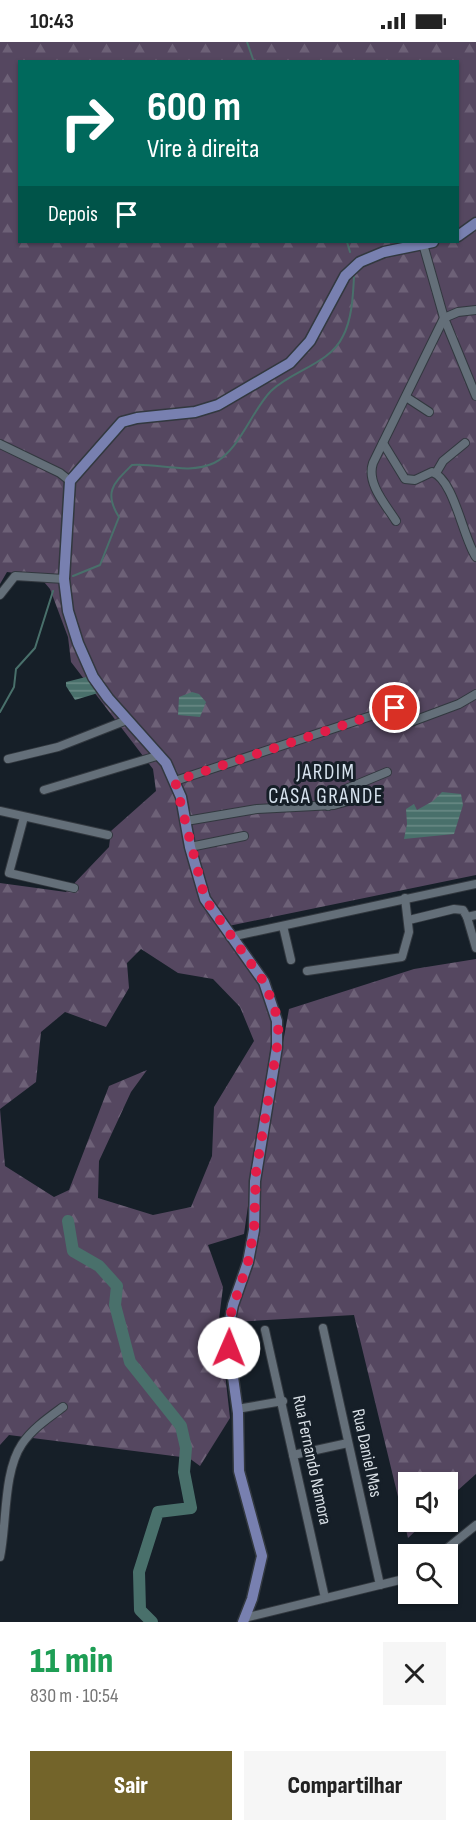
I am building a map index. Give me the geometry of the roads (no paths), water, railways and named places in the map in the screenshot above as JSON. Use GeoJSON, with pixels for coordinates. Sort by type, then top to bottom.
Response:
{"type":"FeatureCollection","features":[{"type":"Feature","properties":{"kind":"main road"},"geometry":{"type":"LineString","coordinates":[[459,235],[476,223]]}},
{"type":"Feature","properties":{"kind":"main road"},"geometry":{"type":"LineString","coordinates":[[243,1620],[262,1557],[239,1471],[237,1409],[228,1326],[253,1240],[256,1172],[279,1035],[269,992],[205,899],[175,781],[160,755],[127,720],[93,677],[72,624],[64,579],[70,482],[122,422],[137,417],[195,412],[218,405],[286,367],[310,341],[350,270],[373,255],[428,243]]}},
{"type":"Feature","properties":{"kind":"street"},"geometry":{"type":"LineString","coordinates":[[428,243],[444,318],[476,396]]}},
{"type":"Feature","properties":{"kind":"street"},"geometry":{"type":"LineString","coordinates":[[396,521],[374,484],[370,472],[444,318],[458,312],[476,310]]}},
{"type":"Feature","properties":{"kind":"street"},"geometry":{"type":"LineString","coordinates":[[406,397],[429,412]]}},
{"type":"Feature","properties":{"kind":"street"},"geometry":{"type":"LineString","coordinates":[[383,443],[405,479],[415,480],[432,472],[436,473]]}},
{"type":"Feature","properties":{"kind":"street"},"geometry":{"type":"LineString","coordinates":[[436,473],[443,461],[465,443]]}},
{"type":"Feature","properties":{"kind":"street"},"geometry":{"type":"LineString","coordinates":[[0,444],[60,473],[70,482]]}},
{"type":"Feature","properties":{"kind":"street"},"geometry":{"type":"LineString","coordinates":[[436,473],[456,508],[476,557]]}},
{"type":"Feature","properties":{"kind":"street"},"geometry":{"type":"LineString","coordinates":[[0,595],[15,576],[64,579]]}},
{"type":"Feature","properties":{"kind":"street"},"geometry":{"type":"LineString","coordinates":[[175,781],[395,708],[408,723],[459,704],[476,694]]}},
{"type":"Feature","properties":{"kind":"street"},"geometry":{"type":"LineString","coordinates":[[8,759],[58,747],[127,720]]}},
{"type":"Feature","properties":{"kind":"street"},"geometry":{"type":"LineString","coordinates":[[44,790],[160,755]]}},
{"type":"Feature","properties":{"kind":"street"},"geometry":{"type":"LineString","coordinates":[[328,806],[346,789],[387,772]]}},
{"type":"Feature","properties":{"kind":"street"},"geometry":{"type":"LineString","coordinates":[[186,821],[257,809],[328,806],[366,796]]}},
{"type":"Feature","properties":{"kind":"street"},"geometry":{"type":"LineString","coordinates":[[0,811],[108,835]]}},
{"type":"Feature","properties":{"kind":"street"},"geometry":{"type":"LineString","coordinates":[[24,817],[9,873],[74,888]]}},
{"type":"Feature","properties":{"kind":"street"},"geometry":{"type":"LineString","coordinates":[[190,847],[244,836]]}},
{"type":"Feature","properties":{"kind":"street"},"geometry":{"type":"LineString","coordinates":[[230,937],[476,884]]}},
{"type":"Feature","properties":{"kind":"street"},"geometry":{"type":"LineString","coordinates":[[308,971],[402,957],[407,945],[409,920],[405,898]]}},
{"type":"Feature","properties":{"kind":"street"},"geometry":{"type":"LineString","coordinates":[[409,920],[454,909],[463,910],[472,916],[476,948]]}},
{"type":"Feature","properties":{"kind":"street"},"geometry":{"type":"LineString","coordinates":[[283,926],[291,960]]}},
{"type":"Feature","properties":{"kind":"street","name":"Rua Daniel Mas"},"geometry":{"type":"LineString","coordinates":[[323,1328],[380,1585]]}},
{"type":"Feature","properties":{"kind":"street","name":"Rua Fernando Namora"},"geometry":{"type":"LineString","coordinates":[[265,1330],[283,1401],[325,1598]]}},
{"type":"Feature","properties":{"kind":"street"},"geometry":{"type":"LineString","coordinates":[[237,1409],[283,1401]]}},
{"type":"Feature","properties":{"kind":"street"},"geometry":{"type":"LineString","coordinates":[[0,1557],[17,1454],[32,1431],[63,1407]]}},
{"type":"Feature","properties":{"kind":"street"},"geometry":{"type":"LineString","coordinates":[[293,1455],[348,1443]]}},
{"type":"Feature","properties":{"kind":"street"},"geometry":{"type":"LineString","coordinates":[[452,1544],[476,1525]]}},
{"type":"Feature","properties":{"kind":"street"},"geometry":{"type":"LineString","coordinates":[[243,1620],[398,1580]]}},
{"type":"Feature","properties":{"kind":"waterway"},"geometry":{"type":"LineString","coordinates":[[247,42],[253,60]]}},
{"type":"Feature","properties":{"kind":"waterway"},"geometry":{"type":"LineString","coordinates":[[347,243],[350,252]]}},
{"type":"Feature","properties":{"kind":"waterway"},"geometry":{"type":"LineString","coordinates":[[73,576],[100,565],[119,517],[111,494],[120,477],[132,465],[194,468],[214,463],[231,449],[271,391],[320,360],[337,346],[343,336],[352,307],[354,277]]}},
{"type":"Feature","properties":{"kind":"waterway"},"geometry":{"type":"LineString","coordinates":[[0,712],[14,687],[16,669],[35,648],[53,591]]}},
{"type":"Feature","properties":{"kind":"waterway"},"geometry":{"type":"LineString","coordinates":[[68,1221],[73,1251],[99,1266],[117,1286],[115,1305],[130,1362],[181,1426],[186,1448],[184,1472],[191,1508],[158,1512],[139,1572],[140,1610],[152,1622]]}},
{"type":"Feature","properties":{"kind":"district","name":"JARDIM CASA GRANDE"},"geometry":{"type":"Point","coordinates":[326,784]}}]}
